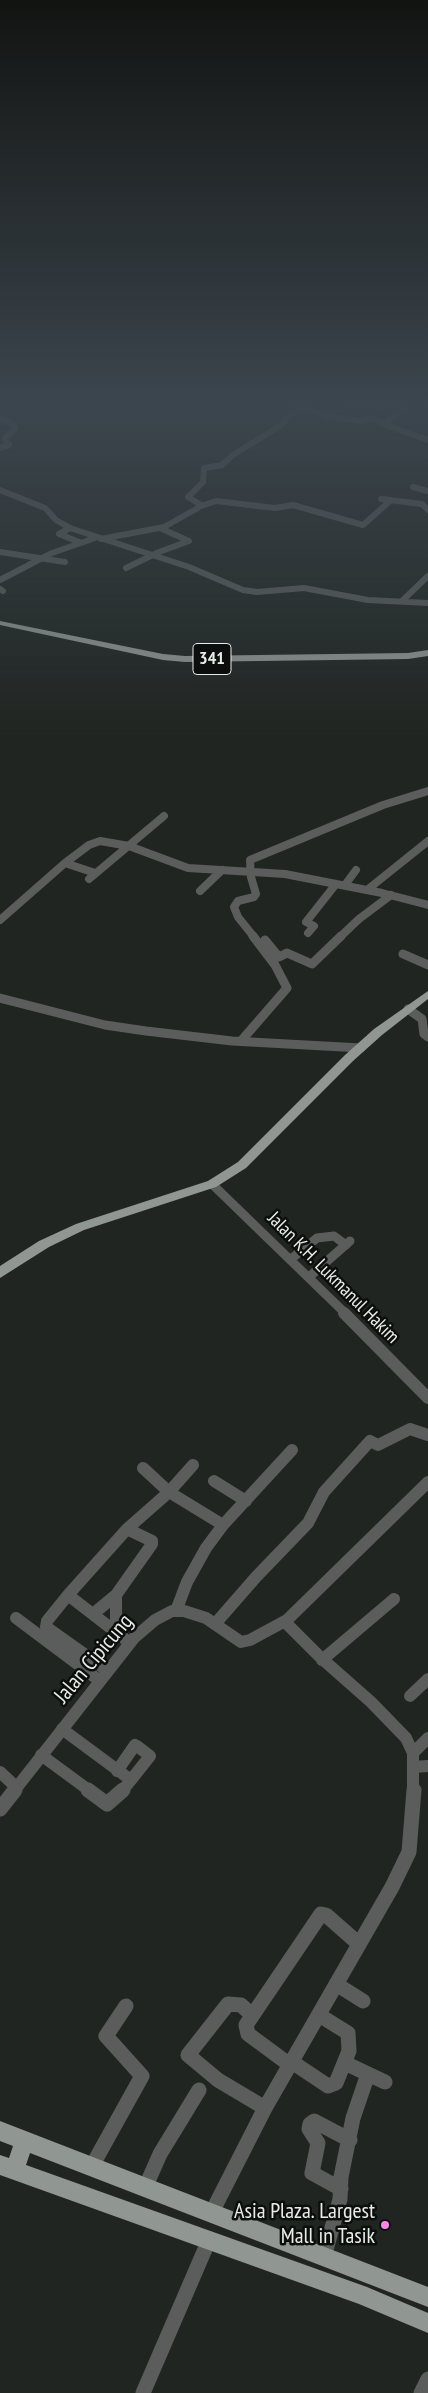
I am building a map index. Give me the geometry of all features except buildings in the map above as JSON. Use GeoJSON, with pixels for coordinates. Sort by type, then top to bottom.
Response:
{"type":"FeatureCollection","features":[{"type":"Feature","properties":{"kind":"main road","name":"341"},"geometry":{"type":"LineString","coordinates":[[0,625],[161,660],[185,662],[428,655]]}},
{"type":"Feature","properties":{"kind":"main road"},"geometry":{"type":"LineString","coordinates":[[0,1273],[44,1244],[80,1228],[212,1184],[242,1165],[361,1048],[428,994]]}},
{"type":"Feature","properties":{"kind":"main road"},"geometry":{"type":"LineString","coordinates":[[0,2131],[428,2297]]}},
{"type":"Feature","properties":{"kind":"main road"},"geometry":{"type":"LineString","coordinates":[[25,2140],[7,2168],[334,2284],[428,2323]]}},
{"type":"Feature","properties":{"kind":"main road"},"geometry":{"type":"LineString","coordinates":[[334,2260],[334,2284]]}},
{"type":"Feature","properties":{"kind":"street"},"geometry":{"type":"LineString","coordinates":[[50,514],[56,520],[70,528],[98,539],[189,567],[251,592],[304,588],[348,598],[428,603]]}},
{"type":"Feature","properties":{"kind":"street"},"geometry":{"type":"LineString","coordinates":[[0,580],[79,542],[160,528],[187,514]]}},
{"type":"Feature","properties":{"kind":"street"},"geometry":{"type":"LineString","coordinates":[[323,514],[363,525],[376,514]]}},
{"type":"Feature","properties":{"kind":"street"},"geometry":{"type":"LineString","coordinates":[[70,528],[59,534],[79,542]]}},
{"type":"Feature","properties":{"kind":"street"},"geometry":{"type":"LineString","coordinates":[[126,568],[150,556],[189,541],[160,528]]}},
{"type":"Feature","properties":{"kind":"street"},"geometry":{"type":"LineString","coordinates":[[0,552],[65,562]]}},
{"type":"Feature","properties":{"kind":"street"},"geometry":{"type":"LineString","coordinates":[[402,601],[428,576]]}},
{"type":"Feature","properties":{"kind":"street"},"geometry":{"type":"LineString","coordinates":[[391,895],[359,919],[312,964],[287,953],[279,957],[238,917],[234,907],[238,901],[254,897],[256,894],[249,863],[252,857],[405,796],[428,791]]}},
{"type":"Feature","properties":{"kind":"street"},"geometry":{"type":"LineString","coordinates":[[65,863],[92,876],[164,816]]}},
{"type":"Feature","properties":{"kind":"street"},"geometry":{"type":"LineString","coordinates":[[0,920],[65,863],[95,843],[108,841],[129,846],[188,868],[269,872],[341,884],[428,905]]}},
{"type":"Feature","properties":{"kind":"street"},"geometry":{"type":"LineString","coordinates":[[367,890],[428,842]]}},
{"type":"Feature","properties":{"kind":"street"},"geometry":{"type":"LineString","coordinates":[[200,891],[222,870]]}},
{"type":"Feature","properties":{"kind":"street"},"geometry":{"type":"LineString","coordinates":[[308,932],[314,926],[306,922],[356,870]]}},
{"type":"Feature","properties":{"kind":"street"},"geometry":{"type":"LineString","coordinates":[[241,1041],[287,988],[266,944]]}},
{"type":"Feature","properties":{"kind":"street"},"geometry":{"type":"LineString","coordinates":[[403,954],[428,965]]}},
{"type":"Feature","properties":{"kind":"street"},"geometry":{"type":"LineString","coordinates":[[0,998],[105,1025],[241,1041],[361,1048]]}},
{"type":"Feature","properties":{"kind":"street"},"geometry":{"type":"LineString","coordinates":[[408,1009],[422,1019],[424,1034],[428,1037]]}},
{"type":"Feature","properties":{"kind":"street","name":"Jalan K.H. Lukmanul Hakim"},"geometry":{"type":"LineString","coordinates":[[212,1184],[291,1259],[428,1398]]}},
{"type":"Feature","properties":{"kind":"street"},"geometry":{"type":"LineString","coordinates":[[291,1259],[317,1238],[334,1236],[349,1243],[309,1277]]}},
{"type":"Feature","properties":{"kind":"street"},"geometry":{"type":"LineString","coordinates":[[215,1624],[256,1577],[308,1523],[324,1492],[370,1442],[373,1441],[378,1445],[410,1429],[428,1435]]}},
{"type":"Feature","properties":{"kind":"street"},"geometry":{"type":"LineString","coordinates":[[292,1450],[222,1525],[206,1548],[187,1582],[176,1610],[199,1616],[244,1642],[285,1622],[371,1540],[428,1482]]}},
{"type":"Feature","properties":{"kind":"street"},"geometry":{"type":"LineString","coordinates":[[104,1676],[46,1627],[47,1621],[127,1529],[169,1492],[193,1465]]}},
{"type":"Feature","properties":{"kind":"street"},"geometry":{"type":"LineString","coordinates":[[143,1468],[169,1492],[222,1525]]}},
{"type":"Feature","properties":{"kind":"street"},"geometry":{"type":"LineString","coordinates":[[214,1481],[246,1501]]}},
{"type":"Feature","properties":{"kind":"street"},"geometry":{"type":"LineString","coordinates":[[93,1614],[116,1595],[152,1544],[152,1541],[127,1529]]}},
{"type":"Feature","properties":{"kind":"street"},"geometry":{"type":"LineString","coordinates":[[68,1595],[130,1643]]}},
{"type":"Feature","properties":{"kind":"street"},"geometry":{"type":"LineString","coordinates":[[116,1595],[116,1631]]}},
{"type":"Feature","properties":{"kind":"street"},"geometry":{"type":"LineString","coordinates":[[322,1660],[394,1599]]}},
{"type":"Feature","properties":{"kind":"street","name":"Jalan Cipicung"},"geometry":{"type":"LineString","coordinates":[[0,1809],[130,1643],[155,1620],[168,1612],[176,1610]]}},
{"type":"Feature","properties":{"kind":"street"},"geometry":{"type":"LineString","coordinates":[[16,1618],[104,1676]]}},
{"type":"Feature","properties":{"kind":"street"},"geometry":{"type":"LineString","coordinates":[[211,2214],[265,2108],[392,1887],[409,1848],[413,1760],[406,1738],[371,1702],[322,1660],[285,1622]]}},
{"type":"Feature","properties":{"kind":"street"},"geometry":{"type":"LineString","coordinates":[[410,1696],[428,1679]]}},
{"type":"Feature","properties":{"kind":"street"},"geometry":{"type":"LineString","coordinates":[[62,1729],[131,1780]]}},
{"type":"Feature","properties":{"kind":"street"},"geometry":{"type":"LineString","coordinates":[[413,1760],[428,1738]]}},
{"type":"Feature","properties":{"kind":"street"},"geometry":{"type":"LineString","coordinates":[[41,1755],[107,1804],[115,1799],[150,1756],[135,1746],[117,1771]]}},
{"type":"Feature","properties":{"kind":"street"},"geometry":{"type":"LineString","coordinates":[[413,1760],[428,1766]]}},
{"type":"Feature","properties":{"kind":"street"},"geometry":{"type":"LineString","coordinates":[[0,1772],[16,1787]]}},
{"type":"Feature","properties":{"kind":"street"},"geometry":{"type":"LineString","coordinates":[[319,2015],[348,2033],[347,2044],[349,2051],[345,2062],[336,2083],[328,2086],[248,2034],[246,2026],[321,1914],[326,1915],[359,1944]]}},
{"type":"Feature","properties":{"kind":"street"},"geometry":{"type":"LineString","coordinates":[[336,1984],[363,2001]]}},
{"type":"Feature","properties":{"kind":"street"},"geometry":{"type":"LineString","coordinates":[[252,2015],[241,2005],[235,2003],[228,2004],[188,2055],[218,2080],[265,2108]]}},
{"type":"Feature","properties":{"kind":"street"},"geometry":{"type":"LineString","coordinates":[[92,2166],[142,2076],[106,2036],[126,2006]]}},
{"type":"Feature","properties":{"kind":"street"},"geometry":{"type":"LineString","coordinates":[[345,2062],[385,2082]]}},
{"type":"Feature","properties":{"kind":"street"},"geometry":{"type":"LineString","coordinates":[[334,2260],[341,2177],[353,2118],[368,2074]]}},
{"type":"Feature","properties":{"kind":"street"},"geometry":{"type":"LineString","coordinates":[[145,2188],[160,2154],[199,2090]]}},
{"type":"Feature","properties":{"kind":"street"},"geometry":{"type":"LineString","coordinates":[[341,2189],[312,2173],[318,2143],[309,2129],[310,2124],[314,2122],[350,2140]]}},
{"type":"Feature","properties":{"kind":"street"},"geometry":{"type":"LineString","coordinates":[[143,2393],[209,2240]]}},
{"type":"Feature","properties":{"kind":"street"},"geometry":{"type":"LineString","coordinates":[[421,2393],[428,2379]]}},
{"type":"Feature","properties":{"kind":"place","name":"Asia Plaza. Largest Mall in Tasik"},"geometry":{"type":"Point","coordinates":[385,2225]}}]}
